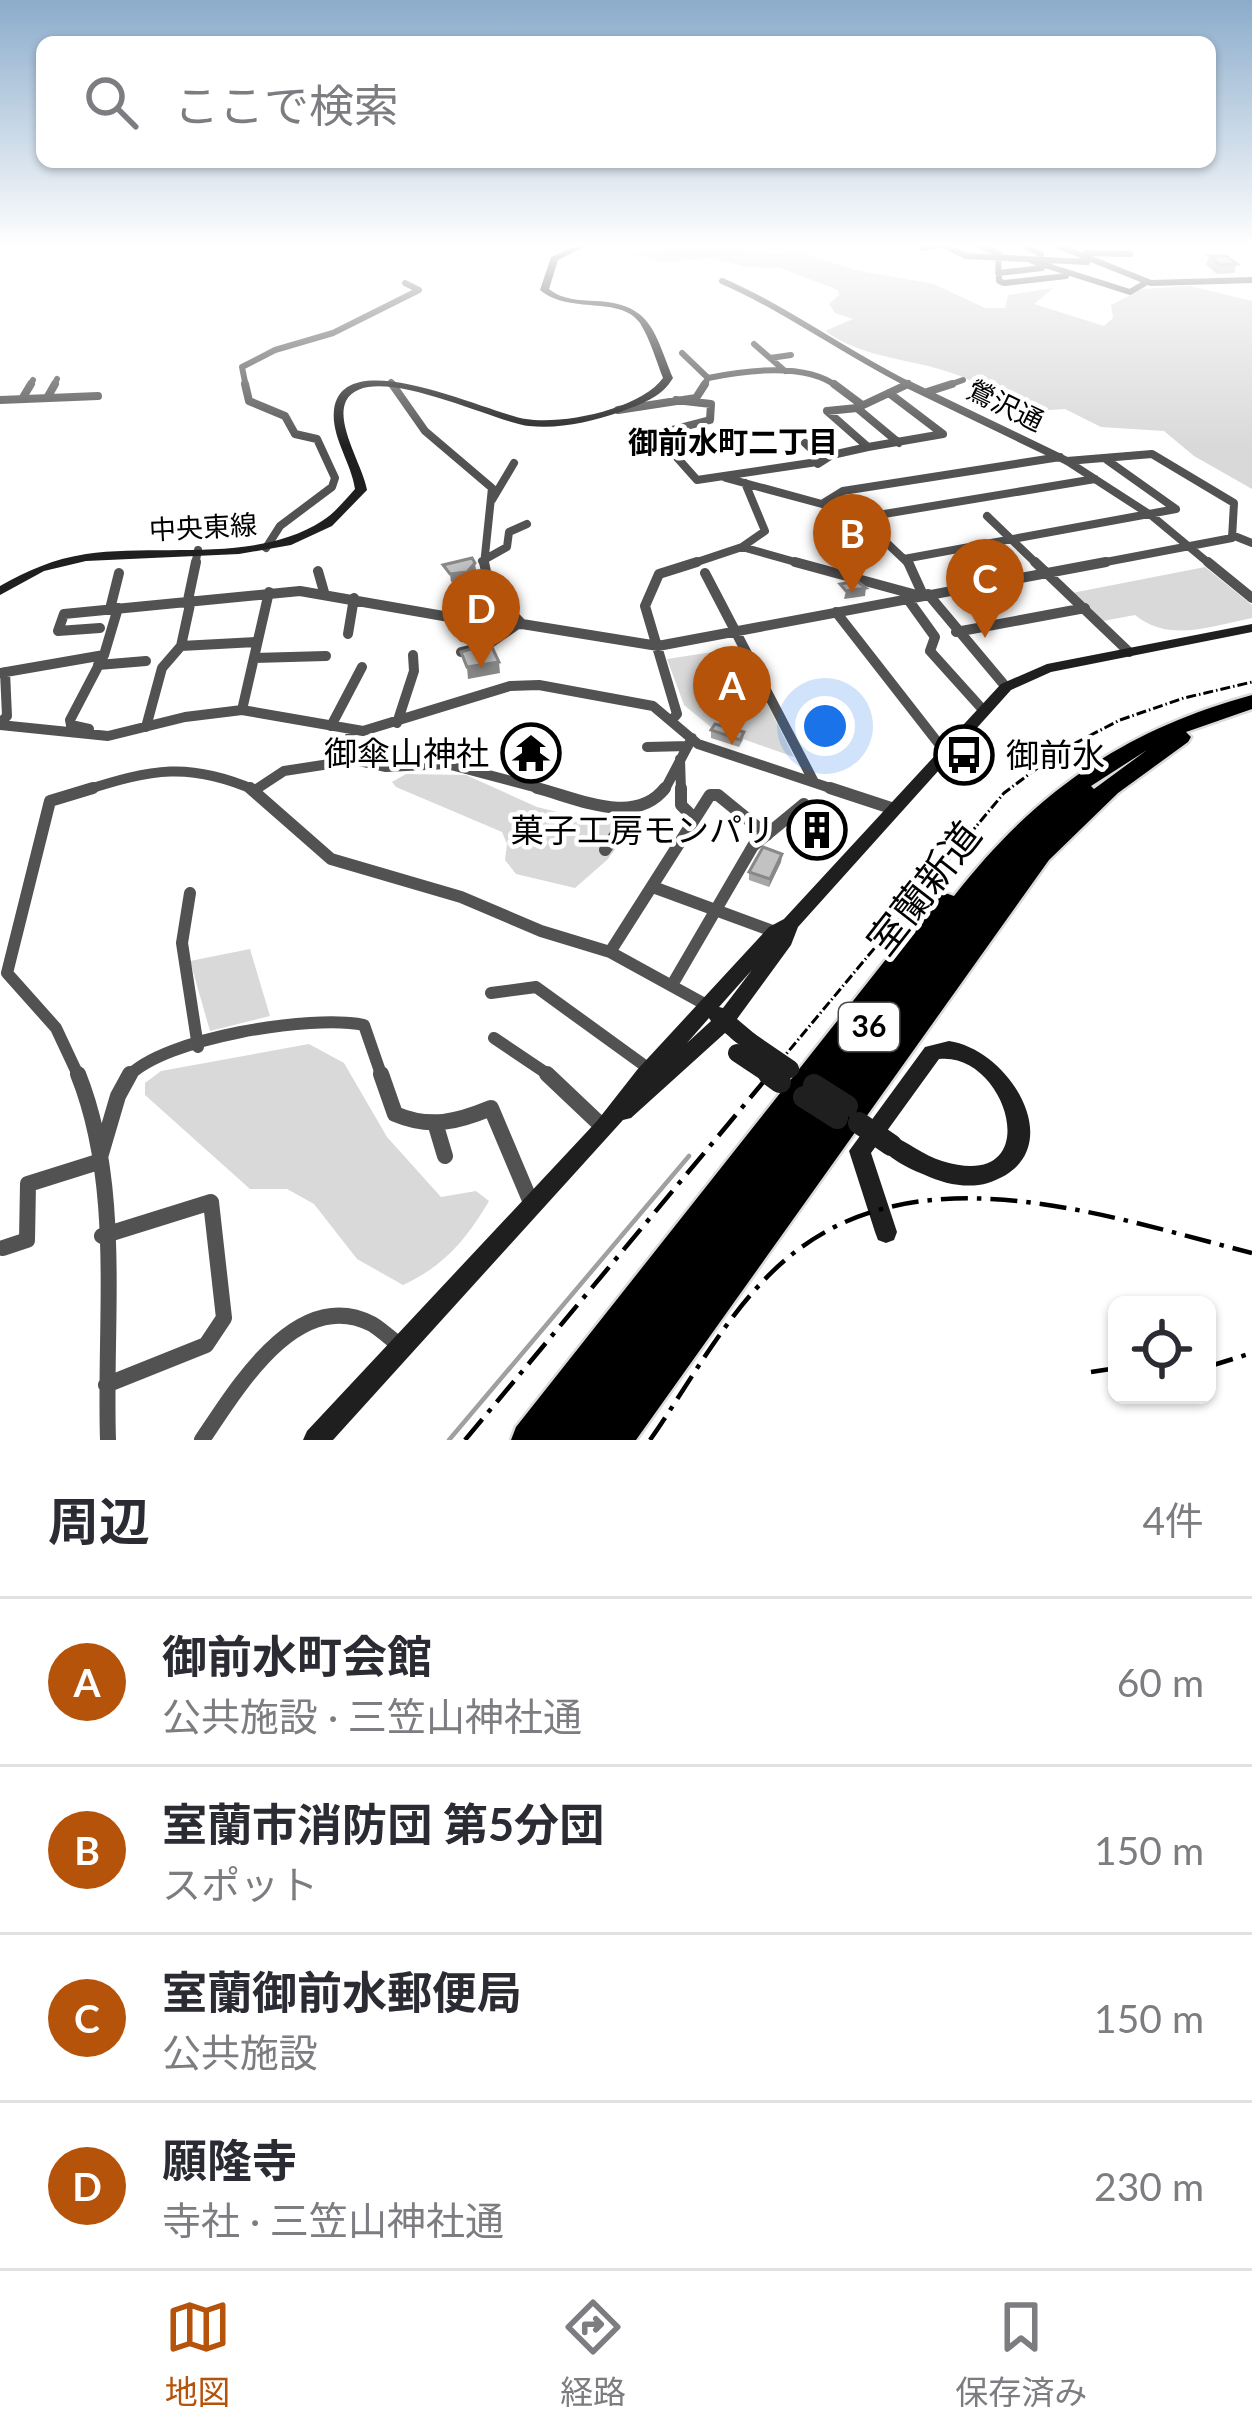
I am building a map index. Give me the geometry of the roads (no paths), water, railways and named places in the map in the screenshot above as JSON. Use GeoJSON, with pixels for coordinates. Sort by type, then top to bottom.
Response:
{"type":"FeatureCollection","features":[{"type":"Feature","properties":{"kind":"highway","name":"室蘭新道"},"geometry":{"type":"LineString","coordinates":[[556,1439],[1008,847],[1048,804],[1109,759],[1211,713],[1252,702]]}},
{"type":"Feature","properties":{"kind":"highway","name":"室蘭新道"},"geometry":{"type":"LineString","coordinates":[[556,1439],[1041,832],[1098,782],[1180,736],[1252,712]]}},
{"type":"Feature","properties":{"kind":"highway"},"geometry":{"type":"LineString","coordinates":[[556,1439],[798,1084],[1033,801],[1124,740],[1211,713]]}},
{"type":"Feature","properties":{"kind":"highway"},"geometry":{"type":"LineString","coordinates":[[614,1440],[1041,854],[1110,787],[1180,736]]}},
{"type":"Feature","properties":{"kind":"main road"},"geometry":{"type":"LineString","coordinates":[[392,382],[522,422],[550,424],[615,410],[658,393],[668,378],[637,314],[627,312]]}},
{"type":"Feature","properties":{"kind":"main road","name":"中央東線"},"geometry":{"type":"LineString","coordinates":[[0,591],[47,566],[266,548],[306,537],[358,495],[361,483],[338,418],[340,403],[353,387],[392,382]]}},
{"type":"Feature","properties":{"kind":"main road"},"geometry":{"type":"LineString","coordinates":[[316,1440],[604,1128],[717,1020],[785,940],[782,928],[1006,687],[1047,668],[1252,628]]}},
{"type":"Feature","properties":{"kind":"main road"},"geometry":{"type":"LineString","coordinates":[[717,1020],[743,1047],[798,1084],[848,1116],[891,1144],[944,1172],[978,1175],[1006,1163],[1017,1150],[1022,1120],[1006,1086],[980,1061],[950,1048],[932,1052],[860,1151],[886,1232]]}},
{"type":"Feature","properties":{"kind":"street"},"geometry":{"type":"LineString","coordinates":[[266,548],[271,533],[332,487],[335,478],[317,439],[295,434],[285,416],[249,401],[242,367],[375,312]]}},
{"type":"Feature","properties":{"kind":"street","name":"鶯沢通"},"geometry":{"type":"LineString","coordinates":[[779,312],[908,383],[1063,459],[1152,516],[1252,598]]}},
{"type":"Feature","properties":{"kind":"street"},"geometry":{"type":"LineString","coordinates":[[754,344],[785,371]]}},
{"type":"Feature","properties":{"kind":"street"},"geometry":{"type":"LineString","coordinates":[[682,353],[708,378],[819,372],[899,443]]}},
{"type":"Feature","properties":{"kind":"street"},"geometry":{"type":"LineString","coordinates":[[770,358],[791,355]]}},
{"type":"Feature","properties":{"kind":"street"},"geometry":{"type":"LineString","coordinates":[[615,410],[696,398],[708,378]]}},
{"type":"Feature","properties":{"kind":"street"},"geometry":{"type":"LineString","coordinates":[[47,398],[57,379]]}},
{"type":"Feature","properties":{"kind":"street"},"geometry":{"type":"LineString","coordinates":[[22,399],[33,380]]}},
{"type":"Feature","properties":{"kind":"street"},"geometry":{"type":"LineString","coordinates":[[926,392],[963,380]]}},
{"type":"Feature","properties":{"kind":"street"},"geometry":{"type":"LineString","coordinates":[[392,382],[424,431],[492,488],[482,561],[499,601],[519,625]]}},
{"type":"Feature","properties":{"kind":"street"},"geometry":{"type":"LineString","coordinates":[[868,447],[827,411],[859,406],[908,383]]}},
{"type":"Feature","properties":{"kind":"street"},"geometry":{"type":"LineString","coordinates":[[679,484],[822,464],[832,455],[943,434],[889,392]]}},
{"type":"Feature","properties":{"kind":"street"},"geometry":{"type":"LineString","coordinates":[[0,400],[98,396]]}},
{"type":"Feature","properties":{"kind":"street"},"geometry":{"type":"LineString","coordinates":[[676,400],[711,404],[710,420],[656,434],[697,480]]}},
{"type":"Feature","properties":{"kind":"street"},"geometry":{"type":"LineString","coordinates":[[805,443],[818,455],[817,462]]}},
{"type":"Feature","properties":{"kind":"street"},"geometry":{"type":"LineString","coordinates":[[822,504],[843,491],[1063,459],[1153,454],[1234,503],[1232,535]]}},
{"type":"Feature","properties":{"kind":"street"},"geometry":{"type":"LineString","coordinates":[[904,559],[1177,509],[1105,458]]}},
{"type":"Feature","properties":{"kind":"street"},"geometry":{"type":"LineString","coordinates":[[492,500],[514,463]]}},
{"type":"Feature","properties":{"kind":"street"},"geometry":{"type":"LineString","coordinates":[[726,478],[860,518],[919,572],[924,595],[1006,687]]}},
{"type":"Feature","properties":{"kind":"street"},"geometry":{"type":"LineString","coordinates":[[860,518],[1095,479]]}},
{"type":"Feature","properties":{"kind":"street"},"geometry":{"type":"LineString","coordinates":[[671,721],[677,714],[646,606],[659,574],[742,547],[765,531],[745,483]]}},
{"type":"Feature","properties":{"kind":"street"},"geometry":{"type":"LineString","coordinates":[[987,516],[1129,652]]}},
{"type":"Feature","properties":{"kind":"street"},"geometry":{"type":"LineString","coordinates":[[482,561],[507,547],[509,532],[526,524]]}},
{"type":"Feature","properties":{"kind":"street"},"geometry":{"type":"LineString","coordinates":[[464,637],[519,625],[658,646],[1190,547],[1232,535],[1252,543]]}},
{"type":"Feature","properties":{"kind":"street"},"geometry":{"type":"LineString","coordinates":[[742,547],[924,595]]}},
{"type":"Feature","properties":{"kind":"street"},"geometry":{"type":"LineString","coordinates":[[146,727],[162,668],[181,646],[199,550]]}},
{"type":"Feature","properties":{"kind":"street"},"geometry":{"type":"LineString","coordinates":[[319,571],[324,592]]}},
{"type":"Feature","properties":{"kind":"street"},"geometry":{"type":"LineString","coordinates":[[114,736],[70,723],[101,660],[119,573]]}},
{"type":"Feature","properties":{"kind":"street"},"geometry":{"type":"LineString","coordinates":[[705,573],[814,782]]}},
{"type":"Feature","properties":{"kind":"street"},"geometry":{"type":"LineString","coordinates":[[242,710],[269,592]]}},
{"type":"Feature","properties":{"kind":"street"},"geometry":{"type":"LineString","coordinates":[[100,628],[58,631],[64,614],[269,592],[324,592],[501,626]]}},
{"type":"Feature","properties":{"kind":"street"},"geometry":{"type":"LineString","coordinates":[[348,634],[354,598]]}},
{"type":"Feature","properties":{"kind":"street"},"geometry":{"type":"LineString","coordinates":[[907,598],[935,637],[930,650],[984,712]]}},
{"type":"Feature","properties":{"kind":"street"},"geometry":{"type":"LineString","coordinates":[[795,604],[803,618]]}},
{"type":"Feature","properties":{"kind":"street"},"geometry":{"type":"LineString","coordinates":[[956,632],[1085,608]]}},
{"type":"Feature","properties":{"kind":"street"},"geometry":{"type":"LineString","coordinates":[[836,611],[946,753]]}},
{"type":"Feature","properties":{"kind":"street"},"geometry":{"type":"LineString","coordinates":[[461,652],[486,646],[519,625]]}},
{"type":"Feature","properties":{"kind":"street"},"geometry":{"type":"LineString","coordinates":[[181,646],[257,642]]}},
{"type":"Feature","properties":{"kind":"street"},"geometry":{"type":"LineString","coordinates":[[254,658],[326,656]]}},
{"type":"Feature","properties":{"kind":"street"},"geometry":{"type":"LineString","coordinates":[[397,723],[414,671],[412,656]]}},
{"type":"Feature","properties":{"kind":"street"},"geometry":{"type":"LineString","coordinates":[[0,724],[7,716],[3,672],[101,660],[146,661]]}},
{"type":"Feature","properties":{"kind":"street"},"geometry":{"type":"LineString","coordinates":[[331,726],[362,668]]}},
{"type":"Feature","properties":{"kind":"street"},"geometry":{"type":"LineString","coordinates":[[0,724],[114,736],[242,710],[351,730],[397,723],[510,686],[533,684],[649,704],[690,742]]}},
{"type":"Feature","properties":{"kind":"street"},"geometry":{"type":"LineString","coordinates":[[351,730],[349,746],[356,753],[355,760]]}},
{"type":"Feature","properties":{"kind":"street"},"geometry":{"type":"LineString","coordinates":[[605,850],[633,809],[662,794],[690,742]]}},
{"type":"Feature","properties":{"kind":"street"},"geometry":{"type":"LineString","coordinates":[[647,747],[690,742],[894,809]]}},
{"type":"Feature","properties":{"kind":"street"},"geometry":{"type":"LineString","coordinates":[[680,759],[681,805],[694,818]]}},
{"type":"Feature","properties":{"kind":"street"},"geometry":{"type":"LineString","coordinates":[[254,790],[284,771],[355,760],[386,767],[447,764],[576,800],[633,809]]}},
{"type":"Feature","properties":{"kind":"street"},"geometry":{"type":"LineString","coordinates":[[108,1440],[98,1163],[75,1070],[60,1034],[7,974],[50,801],[147,772],[181,769],[223,776],[254,790],[331,859],[461,897],[541,931],[610,952],[672,985],[717,1020]]}},
{"type":"Feature","properties":{"kind":"street"},"geometry":{"type":"LineString","coordinates":[[610,952],[710,795],[718,795],[767,835]]}},
{"type":"Feature","properties":{"kind":"street"},"geometry":{"type":"LineString","coordinates":[[672,985],[753,846],[804,804]]}},
{"type":"Feature","properties":{"kind":"street"},"geometry":{"type":"LineString","coordinates":[[652,887],[782,928]]}},
{"type":"Feature","properties":{"kind":"street"},"geometry":{"type":"LineString","coordinates":[[190,893],[182,944],[198,1047]]}},
{"type":"Feature","properties":{"kind":"street"},"geometry":{"type":"LineString","coordinates":[[491,993],[536,987],[657,1075]]}},
{"type":"Feature","properties":{"kind":"street"},"geometry":{"type":"LineString","coordinates":[[3,1248],[27,1240],[28,1184],[98,1163],[106,1148],[116,1091],[128,1072],[145,1062],[198,1047],[283,1026],[342,1018],[364,1025],[395,1114],[450,1126],[497,1105],[532,1205]]}},
{"type":"Feature","properties":{"kind":"street"},"geometry":{"type":"LineString","coordinates":[[494,1038],[556,1081],[604,1128]]}},
{"type":"Feature","properties":{"kind":"street"},"geometry":{"type":"LineString","coordinates":[[436,1126],[445,1156]]}},
{"type":"Feature","properties":{"kind":"street"},"geometry":{"type":"LineString","coordinates":[[102,1236],[211,1202],[224,1318],[206,1345],[106,1385]]}},
{"type":"Feature","properties":{"kind":"street"},"geometry":{"type":"LineString","coordinates":[[202,1440],[266,1355],[313,1319],[343,1313],[366,1318],[402,1347]]}},
{"type":"Feature","properties":{"kind":"waterway"},"geometry":{"type":"LineString","coordinates":[[449,1440],[689,1156]]}},
{"type":"Feature","properties":{"kind":"railway"},"geometry":{"type":"LineString","coordinates":[[767,1077],[1004,793],[1060,751],[1120,720],[1252,682]]}},
{"type":"Feature","properties":{"kind":"railway"},"geometry":{"type":"LineString","coordinates":[[465,1440],[770,1074]]}},
{"type":"Feature","properties":{"kind":"railway"},"geometry":{"type":"LineString","coordinates":[[650,1440],[716,1340],[773,1271],[846,1222],[901,1204],[959,1198],[1019,1201],[1139,1223],[1252,1253]]}},
{"type":"Feature","properties":{"kind":"railway"},"geometry":{"type":"LineString","coordinates":[[1216,1364],[1252,1353]]}},
{"type":"Feature","properties":{"kind":"railway"},"geometry":{"type":"LineString","coordinates":[[1091,1372],[1108,1369]]}},
{"type":"Feature","properties":{"kind":"place","name":"室蘭市消防団 第5分団"},"geometry":{"type":"Point","coordinates":[852,593]}},
{"type":"Feature","properties":{"kind":"place","name":"室蘭御前水郵便局"},"geometry":{"type":"Point","coordinates":[985,638]}},
{"type":"Feature","properties":{"kind":"place","name":"願隆寺"},"geometry":{"type":"Point","coordinates":[481,668]}},
{"type":"Feature","properties":{"kind":"place","name":"御前水町会館"},"geometry":{"type":"Point","coordinates":[732,745]}},
{"type":"Feature","properties":{"kind":"place","name":"御傘山神社"},"geometry":{"type":"Point","coordinates":[531,753]}},
{"type":"Feature","properties":{"kind":"place","name":"御前水"},"geometry":{"type":"Point","coordinates":[964,755]}},
{"type":"Feature","properties":{"kind":"place","name":"菓子工房モンパリ"},"geometry":{"type":"Point","coordinates":[817,830]}},
{"type":"Feature","properties":{"kind":"district","name":"御前水町二丁目"},"geometry":{"type":"Point","coordinates":[733,443]}}]}
